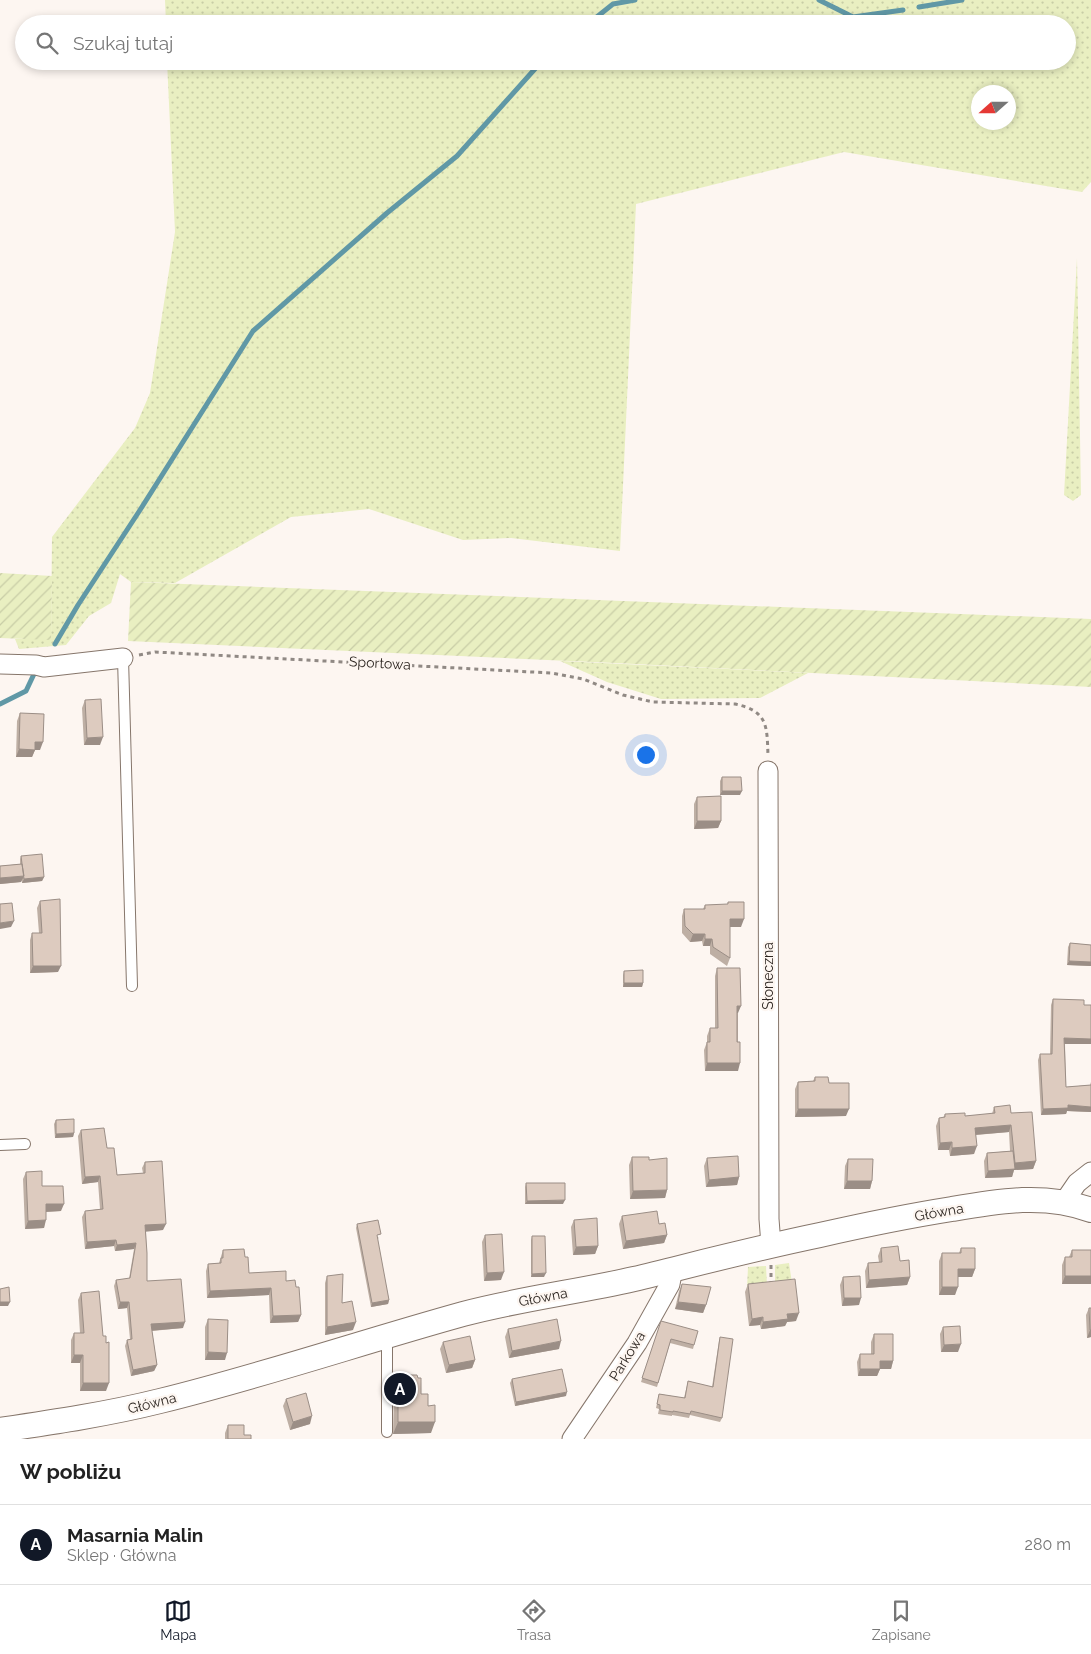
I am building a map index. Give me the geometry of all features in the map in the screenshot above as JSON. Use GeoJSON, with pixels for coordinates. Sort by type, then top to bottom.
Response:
{"type":"FeatureCollection","features":[{"type":"Feature","properties":{"kind":"street"},"geometry":{"type":"LineString","coordinates":[[0,664],[44,667],[123,658]]}},
{"type":"Feature","properties":{"kind":"street","name":"Słoneczna"},"geometry":{"type":"LineString","coordinates":[[768,771],[770,1245]]}},
{"type":"Feature","properties":{"kind":"street"},"geometry":{"type":"LineString","coordinates":[[1064,1202],[1077,1183],[1091,1172]]}},
{"type":"Feature","properties":{"kind":"street","name":"Główna"},"geometry":{"type":"LineString","coordinates":[[0,1430],[72,1420],[161,1401],[263,1374],[387,1336],[507,1304],[633,1279],[770,1245],[885,1221],[997,1202],[1033,1199],[1064,1202],[1091,1210]]}},
{"type":"Feature","properties":{"kind":"street","name":"Parkowa"},"geometry":{"type":"LineString","coordinates":[[572,1439],[637,1343],[670,1284],[673,1268]]}},
{"type":"Feature","properties":{"kind":"lane"},"geometry":{"type":"LineString","coordinates":[[123,658],[132,986]]}},
{"type":"Feature","properties":{"kind":"lane"},"geometry":{"type":"LineString","coordinates":[[0,1145],[25,1144]]}},
{"type":"Feature","properties":{"kind":"lane"},"geometry":{"type":"LineString","coordinates":[[387,1336],[387,1432]]}},
{"type":"Feature","properties":{"kind":"path","name":"Sportowa"},"geometry":{"type":"LineString","coordinates":[[123,658],[155,652],[551,673],[583,679],[641,700],[747,706],[761,715],[766,729],[768,771]]}},
{"type":"Feature","properties":{"kind":"green space"},"geometry":{"type":"Polygon","coordinates":[[[165,0],[1091,0],[1091,182],[1082,192],[844,152],[636,204],[620,551],[511,538],[463,540],[369,509],[291,517],[175,583],[131,582],[120,574],[111,603],[89,616],[66,645],[19,649],[15,639],[51,639],[52,537],[135,428],[150,393],[175,232],[167,70],[1076,70],[1076,15],[166,15],[165,0]]]}},
{"type":"Feature","properties":{"kind":"green space"},"geometry":{"type":"Polygon","coordinates":[[[1077,258],[1081,495],[1073,501],[1064,495],[1077,258]]]}},
{"type":"Feature","properties":{"kind":"green space"},"geometry":{"type":"Polygon","coordinates":[[[0,573],[52,576],[51,640],[0,638],[0,573]]]}},
{"type":"Feature","properties":{"kind":"green space"},"geometry":{"type":"Polygon","coordinates":[[[131,582],[1091,619],[1091,687],[128,641],[131,582]]]}},
{"type":"Feature","properties":{"kind":"green space"},"geometry":{"type":"Polygon","coordinates":[[[560,661],[808,673],[760,698],[661,699],[607,682],[560,661]]]}},
{"type":"Feature","properties":{"kind":"green space"},"geometry":{"type":"Polygon","coordinates":[[[789,1263],[792,1283],[775,1285],[775,1265],[789,1263]]]}},
{"type":"Feature","properties":{"kind":"green space"},"geometry":{"type":"Polygon","coordinates":[[[766,1266],[767,1286],[747,1289],[748,1267],[766,1266]]]}},
{"type":"Feature","properties":{"kind":"building"},"geometry":{"type":"Polygon","coordinates":[[[101,699],[103,737],[87,738],[85,700],[101,699]]]}},
{"type":"Feature","properties":{"kind":"building"},"geometry":{"type":"Polygon","coordinates":[[[20,713],[44,714],[43,742],[35,742],[35,750],[19,749],[20,713]]]}},
{"type":"Feature","properties":{"kind":"building"},"geometry":{"type":"Polygon","coordinates":[[[722,777],[741,777],[742,791],[722,791],[722,777]]]}},
{"type":"Feature","properties":{"kind":"building"},"geometry":{"type":"Polygon","coordinates":[[[721,796],[721,821],[697,821],[697,797],[721,796]]]}},
{"type":"Feature","properties":{"kind":"building"},"geometry":{"type":"Polygon","coordinates":[[[42,854],[44,877],[24,879],[21,856],[42,854]]]}},
{"type":"Feature","properties":{"kind":"building"},"geometry":{"type":"Polygon","coordinates":[[[22,864],[24,876],[0,878],[0,866],[22,864]]]}},
{"type":"Feature","properties":{"kind":"building"},"geometry":{"type":"Polygon","coordinates":[[[60,899],[61,966],[33,966],[32,933],[42,933],[40,901],[60,899]]]}},
{"type":"Feature","properties":{"kind":"building"},"geometry":{"type":"Polygon","coordinates":[[[728,902],[744,902],[744,919],[730,919],[730,958],[713,947],[712,939],[705,939],[705,934],[693,934],[685,926],[684,909],[705,909],[705,905],[728,904],[728,902]]]}},
{"type":"Feature","properties":{"kind":"building"},"geometry":{"type":"Polygon","coordinates":[[[12,903],[14,921],[0,923],[0,904],[12,903]]]}},
{"type":"Feature","properties":{"kind":"building"},"geometry":{"type":"Polygon","coordinates":[[[1070,943],[1091,945],[1091,962],[1069,961],[1070,943]]]}},
{"type":"Feature","properties":{"kind":"building"},"geometry":{"type":"Polygon","coordinates":[[[717,968],[740,968],[741,1006],[737,1006],[737,1042],[740,1042],[740,1063],[707,1063],[707,1042],[710,1042],[710,1028],[718,1028],[717,968]]]}},
{"type":"Feature","properties":{"kind":"building"},"geometry":{"type":"Polygon","coordinates":[[[643,970],[643,983],[624,983],[624,971],[643,970]]]}},
{"type":"Feature","properties":{"kind":"building"},"geometry":{"type":"Polygon","coordinates":[[[1053,999],[1084,1000],[1084,1005],[1091,1005],[1091,1039],[1064,1038],[1066,1087],[1091,1085],[1091,1107],[1068,1105],[1068,1108],[1043,1109],[1040,1054],[1052,1054],[1053,999]]]}},
{"type":"Feature","properties":{"kind":"building"},"geometry":{"type":"Polygon","coordinates":[[[815,1077],[828,1077],[829,1083],[849,1083],[849,1109],[798,1109],[798,1082],[815,1081],[815,1077]]]}},
{"type":"Feature","properties":{"kind":"building"},"geometry":{"type":"Polygon","coordinates":[[[1010,1105],[1011,1113],[1032,1112],[1036,1161],[1015,1163],[1011,1125],[975,1128],[977,1146],[952,1148],[952,1142],[940,1143],[939,1118],[945,1117],[945,1114],[965,1113],[965,1116],[995,1113],[994,1107],[1010,1105]]]}},
{"type":"Feature","properties":{"kind":"building"},"geometry":{"type":"Polygon","coordinates":[[[74,1119],[74,1133],[56,1134],[56,1120],[74,1119]]]}},
{"type":"Feature","properties":{"kind":"building"},"geometry":{"type":"Polygon","coordinates":[[[104,1128],[107,1148],[114,1148],[117,1175],[145,1173],[145,1162],[162,1161],[166,1224],[145,1225],[147,1281],[181,1279],[185,1322],[151,1324],[157,1365],[133,1370],[127,1340],[132,1339],[129,1302],[120,1302],[116,1280],[130,1278],[136,1243],[117,1245],[116,1240],[87,1242],[85,1211],[103,1209],[100,1176],[85,1177],[81,1130],[104,1128]]]}},
{"type":"Feature","properties":{"kind":"building"},"geometry":{"type":"Polygon","coordinates":[[[1013,1151],[1015,1169],[988,1171],[987,1153],[1013,1151]]]}},
{"type":"Feature","properties":{"kind":"building"},"geometry":{"type":"Polygon","coordinates":[[[738,1156],[739,1177],[709,1180],[707,1158],[738,1156]]]}},
{"type":"Feature","properties":{"kind":"building"},"geometry":{"type":"Polygon","coordinates":[[[632,1157],[649,1157],[649,1160],[667,1158],[667,1190],[633,1191],[632,1157]]]}},
{"type":"Feature","properties":{"kind":"building"},"geometry":{"type":"Polygon","coordinates":[[[848,1159],[873,1159],[872,1181],[847,1181],[848,1159]]]}},
{"type":"Feature","properties":{"kind":"building"},"geometry":{"type":"Polygon","coordinates":[[[42,1171],[42,1186],[63,1186],[64,1204],[46,1204],[46,1220],[28,1221],[26,1172],[42,1171]]]}},
{"type":"Feature","properties":{"kind":"building"},"geometry":{"type":"Polygon","coordinates":[[[526,1183],[565,1183],[565,1200],[527,1201],[526,1183]]]}},
{"type":"Feature","properties":{"kind":"building"},"geometry":{"type":"Polygon","coordinates":[[[657,1211],[659,1224],[665,1223],[667,1235],[626,1241],[622,1216],[657,1211]]]}},
{"type":"Feature","properties":{"kind":"building"},"geometry":{"type":"Polygon","coordinates":[[[597,1218],[598,1246],[576,1247],[574,1220],[597,1218]]]}},
{"type":"Feature","properties":{"kind":"building"},"geometry":{"type":"Polygon","coordinates":[[[378,1220],[381,1234],[377,1235],[389,1300],[372,1303],[357,1224],[378,1220]]]}},
{"type":"Feature","properties":{"kind":"building"},"geometry":{"type":"Polygon","coordinates":[[[502,1234],[504,1272],[487,1273],[485,1235],[502,1234]]]}},
{"type":"Feature","properties":{"kind":"building"},"geometry":{"type":"Polygon","coordinates":[[[532,1236],[545,1236],[546,1273],[532,1274],[532,1236]]]}},
{"type":"Feature","properties":{"kind":"building"},"geometry":{"type":"Polygon","coordinates":[[[898,1246],[900,1261],[909,1260],[910,1277],[869,1280],[868,1263],[882,1262],[881,1248],[898,1246]]]}},
{"type":"Feature","properties":{"kind":"building"},"geometry":{"type":"Polygon","coordinates":[[[961,1248],[975,1248],[975,1269],[958,1269],[958,1287],[942,1287],[942,1253],[961,1253],[961,1248]]]}},
{"type":"Feature","properties":{"kind":"building"},"geometry":{"type":"Polygon","coordinates":[[[244,1249],[245,1257],[248,1257],[249,1273],[286,1271],[286,1281],[295,1280],[296,1287],[299,1287],[301,1315],[273,1316],[271,1288],[210,1291],[208,1264],[221,1263],[223,1250],[244,1249]]]}},
{"type":"Feature","properties":{"kind":"building"},"geometry":{"type":"Polygon","coordinates":[[[1072,1250],[1091,1250],[1091,1276],[1065,1276],[1065,1257],[1072,1257],[1072,1250]]]}},
{"type":"Feature","properties":{"kind":"building"},"geometry":{"type":"Polygon","coordinates":[[[343,1274],[342,1303],[352,1301],[356,1322],[327,1327],[327,1276],[343,1274]]]}},
{"type":"Feature","properties":{"kind":"building"},"geometry":{"type":"Polygon","coordinates":[[[860,1276],[861,1298],[844,1298],[843,1277],[860,1276]]]}},
{"type":"Feature","properties":{"kind":"building"},"geometry":{"type":"Polygon","coordinates":[[[795,1279],[799,1313],[787,1314],[788,1319],[763,1322],[763,1317],[752,1319],[748,1284],[795,1279]]]}},
{"type":"Feature","properties":{"kind":"building"},"geometry":{"type":"Polygon","coordinates":[[[682,1284],[711,1287],[706,1305],[678,1302],[682,1284]]]}},
{"type":"Feature","properties":{"kind":"building"},"geometry":{"type":"Polygon","coordinates":[[[9,1287],[10,1302],[0,1302],[0,1289],[9,1287]]]}},
{"type":"Feature","properties":{"kind":"building"},"geometry":{"type":"Polygon","coordinates":[[[99,1291],[103,1336],[106,1336],[106,1343],[109,1342],[109,1383],[83,1383],[83,1355],[74,1355],[74,1333],[84,1333],[81,1293],[99,1291]]]}},
{"type":"Feature","properties":{"kind":"building"},"geometry":{"type":"Polygon","coordinates":[[[1089,1308],[1091,1308],[1091,1330],[1090,1330],[1089,1308]]]}},
{"type":"Feature","properties":{"kind":"building"},"geometry":{"type":"Polygon","coordinates":[[[208,1319],[228,1320],[227,1353],[208,1352],[208,1319]]]}},
{"type":"Feature","properties":{"kind":"building"},"geometry":{"type":"Polygon","coordinates":[[[557,1319],[561,1341],[512,1351],[508,1329],[557,1319]]]}},
{"type":"Feature","properties":{"kind":"building"},"geometry":{"type":"Polygon","coordinates":[[[661,1321],[698,1331],[694,1345],[671,1339],[658,1383],[642,1378],[661,1321]]]}},
{"type":"Feature","properties":{"kind":"building"},"geometry":{"type":"Polygon","coordinates":[[[960,1326],[961,1344],[944,1345],[943,1327],[960,1326]]]}},
{"type":"Feature","properties":{"kind":"building"},"geometry":{"type":"Polygon","coordinates":[[[874,1334],[893,1334],[893,1361],[880,1361],[880,1369],[860,1369],[860,1354],[874,1354],[874,1334]]]}},
{"type":"Feature","properties":{"kind":"building"},"geometry":{"type":"Polygon","coordinates":[[[470,1336],[475,1360],[449,1365],[443,1342],[470,1336]]]}},
{"type":"Feature","properties":{"kind":"building"},"geometry":{"type":"Polygon","coordinates":[[[720,1337],[733,1339],[722,1418],[691,1411],[690,1414],[660,1410],[660,1405],[657,1404],[659,1394],[685,1398],[688,1381],[713,1387],[720,1337]]]}},
{"type":"Feature","properties":{"kind":"building"},"geometry":{"type":"Polygon","coordinates":[[[562,1369],[567,1392],[516,1402],[512,1379],[562,1369]]]}},
{"type":"Feature","properties":{"kind":"building"},"geometry":{"type":"Polygon","coordinates":[[[403,1375],[417,1375],[418,1378],[421,1378],[421,1394],[428,1394],[428,1406],[435,1405],[435,1422],[398,1422],[398,1379],[403,1378],[403,1375]]]}},
{"type":"Feature","properties":{"kind":"building"},"geometry":{"type":"Polygon","coordinates":[[[306,1393],[312,1416],[293,1422],[286,1399],[306,1393]]]}},
{"type":"Feature","properties":{"kind":"building"},"geometry":{"type":"Polygon","coordinates":[[[228,1425],[244,1425],[244,1435],[251,1435],[251,1439],[228,1439],[228,1425]]]}},
{"type":"Feature","properties":{"kind":"waterway"},"geometry":{"type":"LineString","coordinates":[[599,15],[613,4],[635,0]]}},
{"type":"Feature","properties":{"kind":"waterway"},"geometry":{"type":"LineString","coordinates":[[819,0],[849,15]]}},
{"type":"Feature","properties":{"kind":"waterway"},"geometry":{"type":"LineString","coordinates":[[919,7],[962,0]]}},
{"type":"Feature","properties":{"kind":"waterway"},"geometry":{"type":"LineString","coordinates":[[867,15],[903,10]]}},
{"type":"Feature","properties":{"kind":"waterway"},"geometry":{"type":"LineString","coordinates":[[55,644],[253,331],[387,213],[457,156],[534,70]]}},
{"type":"Feature","properties":{"kind":"waterway"},"geometry":{"type":"LineString","coordinates":[[0,704],[26,691],[34,674]]}},
{"type":"Feature","properties":{"kind":"place","name":"Masarnia Malin"},"geometry":{"type":"Point","coordinates":[400,1389]}}]}
